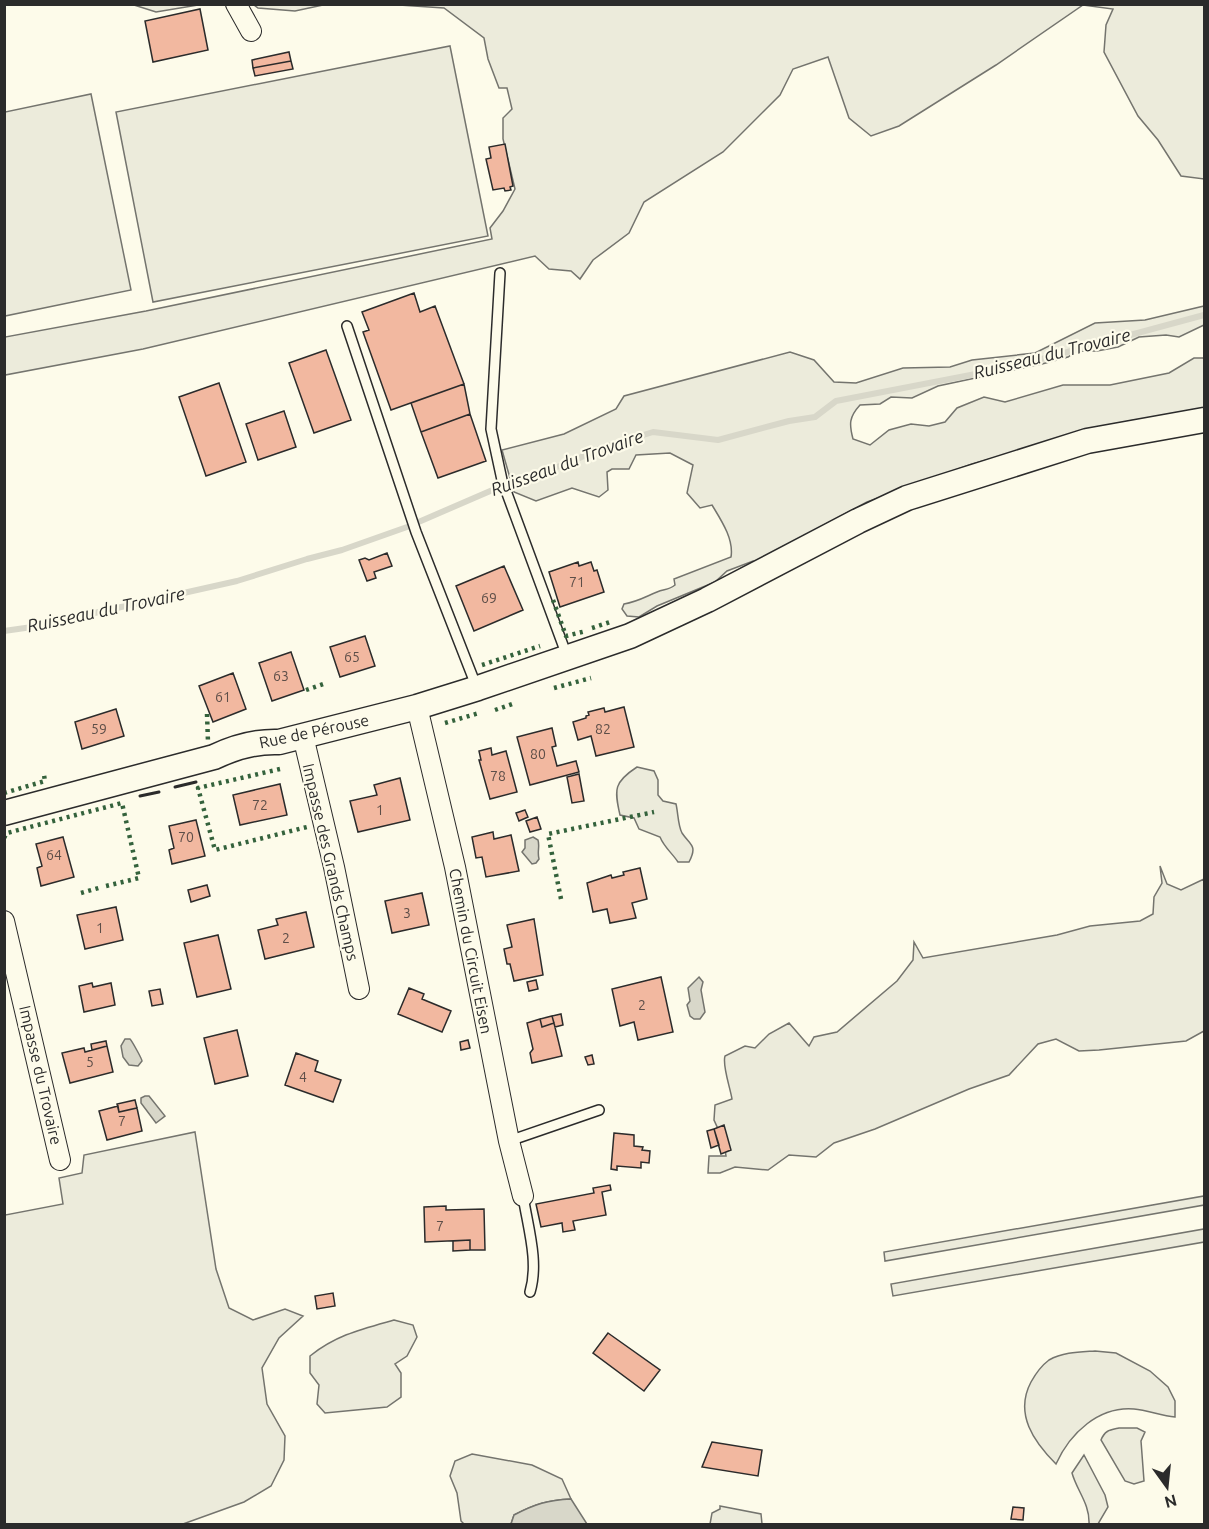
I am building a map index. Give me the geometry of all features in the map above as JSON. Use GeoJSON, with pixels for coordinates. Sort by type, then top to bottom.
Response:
{"type":"FeatureCollection","features":[{"type":"Feature","properties":{"kind":"street"},"geometry":{"type":"LineString","coordinates":[[236,4],[251,31]]}},
{"type":"Feature","properties":{"kind":"street","name":"Rue de Pérouse"},"geometry":{"type":"LineString","coordinates":[[4,813],[213,758],[232,749],[303,736],[417,707],[477,688],[621,639],[707,600],[907,498],[1087,441],[1204,420]]}},
{"type":"Feature","properties":{"kind":"street","name":"Chemin du Circuit Eisen"},"geometry":{"type":"LineString","coordinates":[[417,707],[454,867],[509,1141],[523,1196]]}},
{"type":"Feature","properties":{"kind":"street","name":"Impasse des Grands Champs"},"geometry":{"type":"LineString","coordinates":[[303,736],[334,867],[359,989]]}},
{"type":"Feature","properties":{"kind":"street","name":"Impasse du Trovaire"},"geometry":{"type":"LineString","coordinates":[[4,921],[60,1160]]}},
{"type":"Feature","properties":{"kind":"lane"},"geometry":{"type":"LineString","coordinates":[[500,273],[491,429],[502,480],[568,658]]}},
{"type":"Feature","properties":{"kind":"lane"},"geometry":{"type":"LineString","coordinates":[[347,326],[416,532],[477,688]]}},
{"type":"Feature","properties":{"kind":"lane"},"geometry":{"type":"LineString","coordinates":[[509,1141],[599,1110]]}},
{"type":"Feature","properties":{"kind":"lane"},"geometry":{"type":"LineString","coordinates":[[523,1196],[534,1262],[535,1277],[530,1293]]}},
{"type":"Feature","properties":{"kind":"shaded area"},"geometry":{"type":"Polygon","coordinates":[[[134,5],[198,5],[156,12],[134,5]]]}},
{"type":"Feature","properties":{"kind":"shaded area"},"geometry":{"type":"Polygon","coordinates":[[[254,5],[323,5],[295,11],[258,8],[254,5]]]}},
{"type":"Feature","properties":{"kind":"shaded area"},"geometry":{"type":"Polygon","coordinates":[[[399,5],[1083,5],[996,65],[899,126],[871,136],[849,118],[828,57],[793,69],[780,95],[723,152],[644,202],[629,233],[593,260],[580,279],[571,271],[549,269],[535,256],[143,349],[5,375],[5,337],[146,311],[492,239],[490,228],[515,189],[503,139],[503,118],[512,109],[507,88],[499,88],[488,59],[484,38],[444,8],[399,5]]]}},
{"type":"Feature","properties":{"kind":"shaded area"},"geometry":{"type":"Polygon","coordinates":[[[1083,5],[1204,5],[1204,179],[1181,176],[1158,140],[1138,116],[1104,52],[1106,25],[1113,9],[1083,5]]]}},
{"type":"Feature","properties":{"kind":"shaded area"},"geometry":{"type":"Polygon","coordinates":[[[450,46],[488,236],[153,302],[116,112],[450,46]]]}},
{"type":"Feature","properties":{"kind":"shaded area"},"geometry":{"type":"Polygon","coordinates":[[[91,94],[131,290],[5,316],[5,112],[91,94]]]}},
{"type":"Feature","properties":{"kind":"shaded area"},"geometry":{"type":"Polygon","coordinates":[[[1204,306],[1204,325],[1179,337],[1166,335],[1139,337],[1118,347],[1097,351],[1077,351],[1068,357],[1042,364],[938,386],[912,398],[891,397],[880,404],[860,405],[852,417],[851,425],[853,439],[870,445],[889,430],[911,424],[929,426],[945,422],[957,408],[984,397],[1005,402],[1063,385],[1110,385],[1169,373],[1194,358],[1204,358],[1204,410],[1129,421],[972,464],[867,502],[755,562],[727,571],[715,582],[657,606],[639,617],[627,616],[622,609],[624,604],[671,588],[675,585],[674,579],[731,557],[729,537],[712,505],[700,508],[687,493],[693,465],[670,453],[636,455],[629,469],[612,469],[607,472],[608,490],[599,497],[572,488],[536,501],[514,492],[502,450],[564,434],[616,409],[624,396],[790,352],[814,360],[834,382],[856,383],[903,368],[950,367],[972,360],[1035,353],[1095,323],[1145,320],[1204,306]]]}},
{"type":"Feature","properties":{"kind":"shaded area"},"geometry":{"type":"Polygon","coordinates":[[[637,767],[654,771],[658,780],[658,795],[663,801],[676,804],[682,833],[693,849],[689,862],[678,862],[660,837],[639,829],[634,818],[620,815],[617,799],[618,787],[624,777],[637,767]]]}},
{"type":"Feature","properties":{"kind":"shaded area"},"geometry":{"type":"Polygon","coordinates":[[[533,837],[538,840],[539,859],[532,864],[522,852],[525,848],[525,840],[533,837]]]}},
{"type":"Feature","properties":{"kind":"shaded area"},"geometry":{"type":"Polygon","coordinates":[[[1160,866],[1167,884],[1181,890],[1204,879],[1204,1031],[1186,1041],[1099,1050],[1079,1051],[1056,1039],[1038,1044],[1009,1075],[969,1089],[875,1129],[834,1143],[816,1157],[789,1155],[768,1170],[735,1167],[720,1173],[708,1173],[709,1156],[726,1156],[724,1142],[714,1120],[715,1105],[732,1099],[725,1070],[725,1056],[745,1046],[755,1048],[769,1034],[789,1023],[809,1046],[814,1037],[837,1032],[897,981],[913,960],[914,942],[923,958],[1057,935],[1090,926],[1140,921],[1153,914],[1154,897],[1162,883],[1160,866]]]}},
{"type":"Feature","properties":{"kind":"shaded area"},"geometry":{"type":"Polygon","coordinates":[[[699,977],[703,982],[701,990],[705,1012],[700,1019],[694,1019],[690,1016],[687,1005],[690,1001],[688,988],[699,977]]]}},
{"type":"Feature","properties":{"kind":"shaded area"},"geometry":{"type":"Polygon","coordinates":[[[125,1039],[130,1039],[142,1061],[138,1066],[129,1065],[123,1057],[121,1046],[125,1039]]]}},
{"type":"Feature","properties":{"kind":"shaded area"},"geometry":{"type":"Polygon","coordinates":[[[149,1096],[165,1116],[156,1123],[141,1103],[141,1098],[149,1096]]]}},
{"type":"Feature","properties":{"kind":"shaded area"},"geometry":{"type":"Polygon","coordinates":[[[195,1132],[216,1269],[229,1308],[253,1320],[285,1309],[303,1316],[279,1338],[262,1368],[267,1404],[285,1436],[284,1460],[271,1486],[244,1502],[183,1524],[5,1524],[5,1215],[63,1204],[59,1178],[82,1173],[84,1155],[195,1132]]]}},
{"type":"Feature","properties":{"kind":"shaded area"},"geometry":{"type":"Polygon","coordinates":[[[1204,1196],[1204,1205],[885,1261],[884,1252],[1204,1196]]]}},
{"type":"Feature","properties":{"kind":"shaded area"},"geometry":{"type":"Polygon","coordinates":[[[1204,1229],[1204,1242],[893,1296],[891,1284],[1204,1229]]]}},
{"type":"Feature","properties":{"kind":"shaded area"},"geometry":{"type":"Polygon","coordinates":[[[394,1320],[413,1325],[417,1337],[407,1356],[395,1364],[401,1373],[401,1397],[387,1407],[325,1413],[317,1404],[319,1385],[310,1373],[310,1356],[340,1338],[394,1320]]]}},
{"type":"Feature","properties":{"kind":"shaded area"},"geometry":{"type":"Polygon","coordinates":[[[1095,1351],[1116,1353],[1150,1371],[1168,1387],[1175,1401],[1175,1417],[1134,1409],[1109,1412],[1087,1424],[1078,1432],[1056,1464],[1040,1446],[1029,1427],[1025,1405],[1026,1394],[1041,1367],[1049,1360],[1066,1354],[1095,1351]]]}},
{"type":"Feature","properties":{"kind":"shaded area"},"geometry":{"type":"Polygon","coordinates":[[[1119,1428],[1137,1428],[1145,1432],[1141,1441],[1144,1481],[1134,1484],[1125,1481],[1101,1440],[1106,1432],[1119,1428]]]}},
{"type":"Feature","properties":{"kind":"shaded area"},"geometry":{"type":"Polygon","coordinates":[[[472,1454],[532,1465],[562,1479],[571,1499],[542,1503],[529,1508],[514,1515],[511,1524],[464,1524],[461,1521],[457,1493],[450,1476],[455,1461],[472,1454]]]}},
{"type":"Feature","properties":{"kind":"shaded area"},"geometry":{"type":"Polygon","coordinates":[[[1084,1455],[1105,1495],[1108,1507],[1098,1524],[1089,1524],[1085,1504],[1072,1473],[1084,1455]]]}},
{"type":"Feature","properties":{"kind":"shaded area"},"geometry":{"type":"Polygon","coordinates":[[[571,1499],[587,1524],[511,1524],[514,1515],[529,1508],[542,1503],[571,1499]]]}},
{"type":"Feature","properties":{"kind":"shaded area"},"geometry":{"type":"Polygon","coordinates":[[[720,1506],[761,1514],[762,1524],[710,1524],[712,1513],[720,1509],[720,1506]]]}},
{"type":"Feature","properties":{"kind":"building"},"geometry":{"type":"Polygon","coordinates":[[[200,9],[208,50],[153,62],[145,21],[200,9]]]}},
{"type":"Feature","properties":{"kind":"building"},"geometry":{"type":"Polygon","coordinates":[[[289,52],[291,61],[253,68],[252,60],[289,52]]]}},
{"type":"Feature","properties":{"kind":"building"},"geometry":{"type":"Polygon","coordinates":[[[291,61],[293,69],[255,76],[253,68],[291,61]]]}},
{"type":"Feature","properties":{"kind":"building"},"geometry":{"type":"Polygon","coordinates":[[[505,144],[513,186],[510,187],[511,190],[505,191],[504,188],[493,190],[486,159],[491,158],[489,147],[505,144]]]}},
{"type":"Feature","properties":{"kind":"building"},"geometry":{"type":"Polygon","coordinates":[[[414,293],[420,312],[435,306],[464,384],[391,410],[363,332],[369,330],[362,312],[414,293]]]}},
{"type":"Feature","properties":{"kind":"building"},"geometry":{"type":"Polygon","coordinates":[[[326,350],[351,420],[314,433],[289,363],[326,350]]]}},
{"type":"Feature","properties":{"kind":"building"},"geometry":{"type":"Polygon","coordinates":[[[219,383],[246,462],[206,476],[179,397],[219,383]]]}},
{"type":"Feature","properties":{"kind":"building"},"geometry":{"type":"Polygon","coordinates":[[[464,384],[470,414],[421,432],[411,403],[464,384]]]}},
{"type":"Feature","properties":{"kind":"building"},"geometry":{"type":"Polygon","coordinates":[[[284,411],[296,447],[258,460],[246,424],[284,411]]]}},
{"type":"Feature","properties":{"kind":"building"},"geometry":{"type":"Polygon","coordinates":[[[470,414],[486,461],[438,478],[421,432],[470,414]]]}},
{"type":"Feature","properties":{"kind":"building"},"geometry":{"type":"Polygon","coordinates":[[[387,553],[392,566],[374,572],[376,578],[367,581],[359,560],[365,558],[369,560],[387,553]]]}},
{"type":"Feature","properties":{"kind":"building"},"geometry":{"type":"Polygon","coordinates":[[[578,562],[579,566],[591,562],[594,571],[597,570],[604,592],[560,607],[549,572],[578,562]]]}},
{"type":"Feature","properties":{"kind":"building"},"geometry":{"type":"Polygon","coordinates":[[[504,566],[523,610],[474,631],[456,586],[504,566]]]}},
{"type":"Feature","properties":{"kind":"building"},"geometry":{"type":"Polygon","coordinates":[[[365,636],[375,666],[340,677],[330,647],[365,636]]]}},
{"type":"Feature","properties":{"kind":"building"},"geometry":{"type":"Polygon","coordinates":[[[291,652],[304,690],[272,701],[259,663],[291,652]]]}},
{"type":"Feature","properties":{"kind":"building"},"geometry":{"type":"Polygon","coordinates":[[[233,673],[246,709],[213,722],[199,686],[233,673]]]}},
{"type":"Feature","properties":{"kind":"building"},"geometry":{"type":"Polygon","coordinates":[[[624,707],[634,747],[596,756],[591,736],[578,740],[573,722],[586,718],[589,715],[588,712],[604,708],[605,712],[624,707]]]}},
{"type":"Feature","properties":{"kind":"building"},"geometry":{"type":"Polygon","coordinates":[[[116,709],[124,736],[82,749],[75,722],[116,709]]]}},
{"type":"Feature","properties":{"kind":"building"},"geometry":{"type":"Polygon","coordinates":[[[552,728],[556,746],[552,747],[557,766],[576,761],[579,772],[530,785],[517,737],[552,728]]]}},
{"type":"Feature","properties":{"kind":"building"},"geometry":{"type":"Polygon","coordinates":[[[491,748],[492,755],[506,751],[517,792],[490,799],[479,760],[481,760],[479,751],[491,748]]]}},
{"type":"Feature","properties":{"kind":"building"},"geometry":{"type":"Polygon","coordinates":[[[579,774],[584,801],[572,803],[567,777],[579,774]]]}},
{"type":"Feature","properties":{"kind":"building"},"geometry":{"type":"Polygon","coordinates":[[[400,778],[410,820],[358,832],[350,801],[377,795],[374,785],[400,778]]]}},
{"type":"Feature","properties":{"kind":"building"},"geometry":{"type":"Polygon","coordinates":[[[280,784],[287,815],[240,825],[233,795],[280,784]]]}},
{"type":"Feature","properties":{"kind":"building"},"geometry":{"type":"Polygon","coordinates":[[[525,810],[528,817],[519,821],[516,813],[525,810]]]}},
{"type":"Feature","properties":{"kind":"building"},"geometry":{"type":"Polygon","coordinates":[[[537,817],[541,829],[530,832],[526,821],[537,817]]]}},
{"type":"Feature","properties":{"kind":"building"},"geometry":{"type":"Polygon","coordinates":[[[196,820],[205,856],[172,864],[169,850],[174,848],[169,826],[196,820]]]}},
{"type":"Feature","properties":{"kind":"building"},"geometry":{"type":"Polygon","coordinates":[[[493,832],[494,839],[511,835],[519,871],[486,877],[482,857],[476,858],[472,837],[493,832]]]}},
{"type":"Feature","properties":{"kind":"building"},"geometry":{"type":"Polygon","coordinates":[[[63,837],[74,877],[41,886],[37,868],[42,866],[36,844],[63,837]]]}},
{"type":"Feature","properties":{"kind":"building"},"geometry":{"type":"Polygon","coordinates":[[[640,868],[647,899],[632,903],[636,918],[610,923],[607,909],[593,912],[587,883],[611,875],[612,878],[624,875],[623,872],[640,868]]]}},
{"type":"Feature","properties":{"kind":"building"},"geometry":{"type":"Polygon","coordinates":[[[207,885],[210,896],[191,902],[188,890],[207,885]]]}},
{"type":"Feature","properties":{"kind":"building"},"geometry":{"type":"Polygon","coordinates":[[[422,893],[429,925],[392,933],[385,901],[422,893]]]}},
{"type":"Feature","properties":{"kind":"building"},"geometry":{"type":"Polygon","coordinates":[[[116,907],[123,940],[85,949],[77,915],[116,907]]]}},
{"type":"Feature","properties":{"kind":"building"},"geometry":{"type":"Polygon","coordinates":[[[306,912],[314,947],[265,959],[258,930],[278,925],[276,919],[306,912]]]}},
{"type":"Feature","properties":{"kind":"building"},"geometry":{"type":"Polygon","coordinates":[[[534,919],[543,975],[514,981],[504,949],[512,947],[507,925],[534,919]]]}},
{"type":"Feature","properties":{"kind":"building"},"geometry":{"type":"Polygon","coordinates":[[[218,935],[231,989],[197,997],[184,943],[218,935]]]}},
{"type":"Feature","properties":{"kind":"building"},"geometry":{"type":"Polygon","coordinates":[[[661,977],[673,1032],[638,1040],[634,1022],[620,1026],[612,989],[661,977]]]}},
{"type":"Feature","properties":{"kind":"building"},"geometry":{"type":"Polygon","coordinates":[[[536,980],[538,989],[529,991],[527,982],[536,980]]]}},
{"type":"Feature","properties":{"kind":"building"},"geometry":{"type":"Polygon","coordinates":[[[92,983],[93,987],[111,983],[115,1005],[84,1012],[79,986],[92,983]]]}},
{"type":"Feature","properties":{"kind":"building"},"geometry":{"type":"Polygon","coordinates":[[[409,988],[424,994],[422,999],[451,1011],[442,1032],[398,1014],[409,988]]]}},
{"type":"Feature","properties":{"kind":"building"},"geometry":{"type":"Polygon","coordinates":[[[160,989],[163,1004],[152,1006],[149,991],[160,989]]]}},
{"type":"Feature","properties":{"kind":"building"},"geometry":{"type":"Polygon","coordinates":[[[561,1014],[563,1025],[555,1027],[552,1016],[561,1014]]]}},
{"type":"Feature","properties":{"kind":"building"},"geometry":{"type":"Polygon","coordinates":[[[552,1016],[554,1023],[542,1027],[540,1019],[552,1016]]]}},
{"type":"Feature","properties":{"kind":"building"},"geometry":{"type":"Polygon","coordinates":[[[540,1019],[542,1027],[554,1023],[562,1056],[532,1063],[530,1053],[533,1049],[527,1023],[540,1019]]]}},
{"type":"Feature","properties":{"kind":"building"},"geometry":{"type":"Polygon","coordinates":[[[237,1030],[248,1076],[215,1084],[204,1038],[237,1030]]]}},
{"type":"Feature","properties":{"kind":"building"},"geometry":{"type":"Polygon","coordinates":[[[468,1040],[470,1048],[461,1050],[460,1042],[468,1040]]]}},
{"type":"Feature","properties":{"kind":"building"},"geometry":{"type":"Polygon","coordinates":[[[106,1041],[107,1046],[92,1050],[91,1044],[106,1041]]]}},
{"type":"Feature","properties":{"kind":"building"},"geometry":{"type":"Polygon","coordinates":[[[107,1046],[113,1072],[70,1083],[62,1053],[84,1048],[85,1052],[107,1046]]]}},
{"type":"Feature","properties":{"kind":"building"},"geometry":{"type":"Polygon","coordinates":[[[296,1053],[318,1061],[315,1071],[341,1080],[333,1102],[285,1085],[296,1053]]]}},
{"type":"Feature","properties":{"kind":"building"},"geometry":{"type":"Polygon","coordinates":[[[592,1055],[594,1064],[588,1065],[585,1057],[592,1055]]]}},
{"type":"Feature","properties":{"kind":"building"},"geometry":{"type":"Polygon","coordinates":[[[135,1100],[137,1108],[119,1112],[117,1104],[135,1100]]]}},
{"type":"Feature","properties":{"kind":"building"},"geometry":{"type":"Polygon","coordinates":[[[118,1106],[119,1112],[137,1108],[142,1131],[107,1140],[99,1111],[118,1106]]]}},
{"type":"Feature","properties":{"kind":"building"},"geometry":{"type":"Polygon","coordinates":[[[724,1125],[731,1150],[721,1154],[714,1129],[724,1125]]]}},
{"type":"Feature","properties":{"kind":"building"},"geometry":{"type":"Polygon","coordinates":[[[714,1129],[719,1145],[711,1148],[707,1131],[714,1129]]]}},
{"type":"Feature","properties":{"kind":"building"},"geometry":{"type":"Polygon","coordinates":[[[614,1133],[634,1135],[634,1146],[650,1151],[649,1163],[641,1162],[641,1168],[617,1166],[617,1170],[611,1169],[614,1133]]]}},
{"type":"Feature","properties":{"kind":"building"},"geometry":{"type":"Polygon","coordinates":[[[610,1185],[611,1190],[602,1192],[606,1215],[573,1221],[575,1230],[563,1232],[562,1223],[541,1227],[536,1204],[594,1193],[593,1188],[610,1185]]]}},
{"type":"Feature","properties":{"kind":"building"},"geometry":{"type":"Polygon","coordinates":[[[446,1206],[446,1210],[484,1209],[485,1250],[470,1250],[470,1240],[425,1242],[424,1207],[446,1206]]]}},
{"type":"Feature","properties":{"kind":"building"},"geometry":{"type":"Polygon","coordinates":[[[470,1240],[470,1250],[453,1251],[453,1241],[470,1240]]]}},
{"type":"Feature","properties":{"kind":"building"},"geometry":{"type":"Polygon","coordinates":[[[333,1293],[335,1306],[317,1309],[315,1296],[333,1293]]]}},
{"type":"Feature","properties":{"kind":"building"},"geometry":{"type":"Polygon","coordinates":[[[608,1333],[660,1370],[644,1391],[593,1353],[608,1333]]]}},
{"type":"Feature","properties":{"kind":"building"},"geometry":{"type":"Polygon","coordinates":[[[712,1442],[762,1450],[758,1476],[702,1467],[712,1442]]]}},
{"type":"Feature","properties":{"kind":"building"},"geometry":{"type":"Polygon","coordinates":[[[1013,1507],[1024,1508],[1023,1520],[1011,1519],[1013,1507]]]}},
{"type":"Feature","properties":{"kind":"waterway","name":"Ruisseau du Trovaire"},"geometry":{"type":"LineString","coordinates":[[4,631],[32,627],[237,581],[342,550],[407,527],[511,482],[569,463],[598,449],[653,432],[718,440],[789,421],[815,417],[836,401],[1012,367],[1204,315]]}},
{"type":"Feature","properties":{"kind":"hedge"},"geometry":{"type":"LineString","coordinates":[[553,600],[566,636],[586,631]]}},
{"type":"Feature","properties":{"kind":"hedge"},"geometry":{"type":"LineString","coordinates":[[592,628],[613,621]]}},
{"type":"Feature","properties":{"kind":"hedge"},"geometry":{"type":"LineString","coordinates":[[482,665],[540,646]]}},
{"type":"Feature","properties":{"kind":"hedge"},"geometry":{"type":"LineString","coordinates":[[554,688],[591,678]]}},
{"type":"Feature","properties":{"kind":"hedge"},"geometry":{"type":"LineString","coordinates":[[306,690],[326,683]]}},
{"type":"Feature","properties":{"kind":"hedge"},"geometry":{"type":"LineString","coordinates":[[495,710],[512,704]]}},
{"type":"Feature","properties":{"kind":"hedge"},"geometry":{"type":"LineString","coordinates":[[445,723],[479,713]]}},
{"type":"Feature","properties":{"kind":"hedge"},"geometry":{"type":"LineString","coordinates":[[207,714],[208,742]]}},
{"type":"Feature","properties":{"kind":"hedge"},"geometry":{"type":"LineString","coordinates":[[280,769],[198,788],[215,850],[311,826]]}},
{"type":"Feature","properties":{"kind":"hedge"},"geometry":{"type":"LineString","coordinates":[[4,793],[45,781],[44,775]]}},
{"type":"Feature","properties":{"kind":"hedge"},"geometry":{"type":"LineString","coordinates":[[4,838],[7,833],[122,803],[139,878],[106,886]]}},
{"type":"Feature","properties":{"kind":"hedge"},"geometry":{"type":"LineString","coordinates":[[561,899],[548,834],[654,812]]}},
{"type":"Feature","properties":{"kind":"hedge"},"geometry":{"type":"LineString","coordinates":[[81,893],[102,887]]}},
{"type":"Feature","properties":{"kind":"wall"},"geometry":{"type":"LineString","coordinates":[[175,787],[196,782]]}},
{"type":"Feature","properties":{"kind":"wall"},"geometry":{"type":"LineString","coordinates":[[140,796],[159,792]]}}]}
